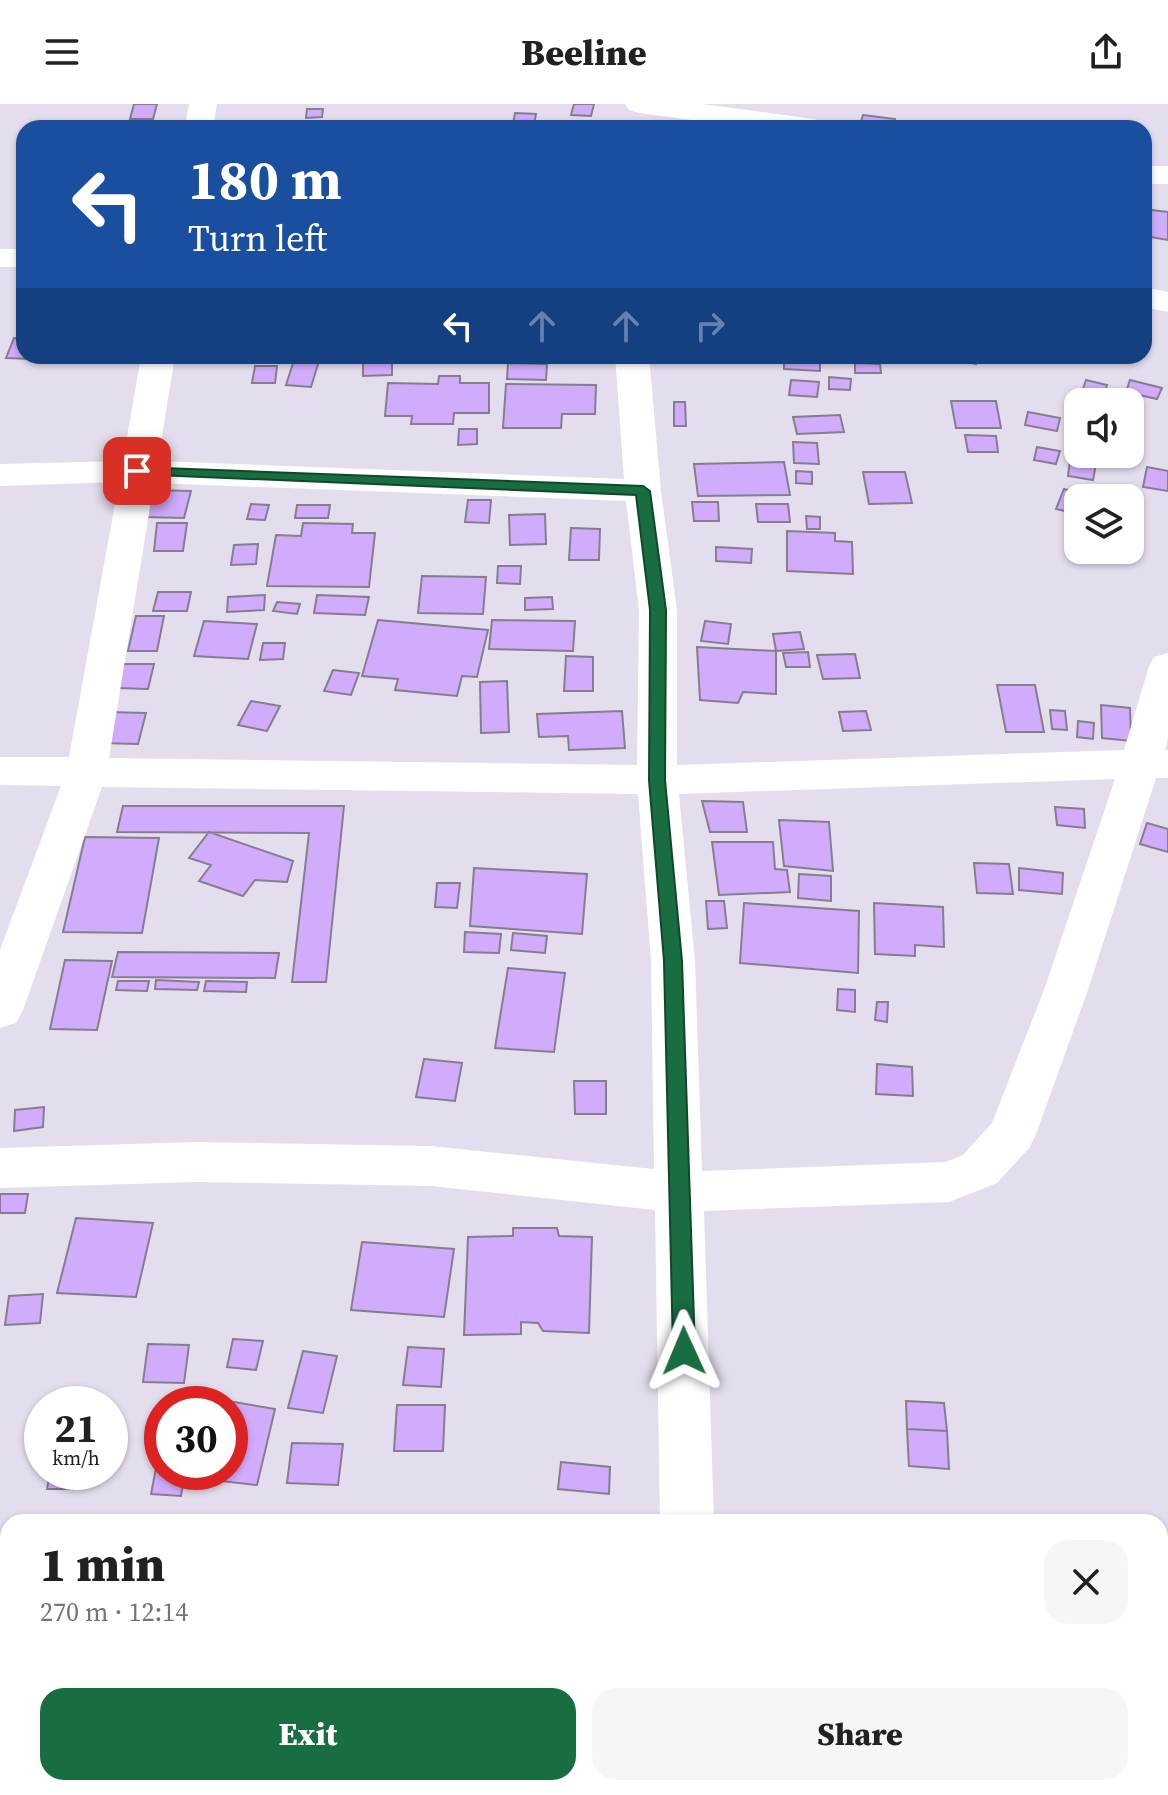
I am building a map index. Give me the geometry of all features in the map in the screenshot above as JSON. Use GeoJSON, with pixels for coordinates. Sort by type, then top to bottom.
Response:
{"type":"FeatureCollection","features":[{"type":"Feature","properties":{"kind":"street"},"geometry":{"type":"LineString","coordinates":[[639,104],[756,120]]}},
{"type":"Feature","properties":{"kind":"street"},"geometry":{"type":"LineString","coordinates":[[0,1010],[87,771],[157,364]]}},
{"type":"Feature","properties":{"kind":"street"},"geometry":{"type":"LineString","coordinates":[[633,364],[643,491],[658,610],[657,780],[673,961],[687,1514]]}},
{"type":"Feature","properties":{"kind":"street"},"geometry":{"type":"LineString","coordinates":[[0,475],[137,471],[643,491]]}},
{"type":"Feature","properties":{"kind":"street"},"geometry":{"type":"LineString","coordinates":[[0,1168],[195,1162],[431,1166],[678,1192],[949,1182],[980,1169],[1012,1134],[1154,765],[1168,666]]}},
{"type":"Feature","properties":{"kind":"street"},"geometry":{"type":"LineString","coordinates":[[0,771],[657,780],[1012,766],[1154,765]]}},
{"type":"Feature","properties":{"kind":"building"},"geometry":{"type":"Polygon","coordinates":[[[134,104],[157,104],[153,119],[130,119],[134,104]]]}},
{"type":"Feature","properties":{"kind":"building"},"geometry":{"type":"Polygon","coordinates":[[[574,104],[594,104],[591,116],[571,115],[574,104]]]}},
{"type":"Feature","properties":{"kind":"building"},"geometry":{"type":"Polygon","coordinates":[[[307,109],[323,109],[322,117],[306,118],[307,109]]]}},
{"type":"Feature","properties":{"kind":"building"},"geometry":{"type":"Polygon","coordinates":[[[515,113],[536,114],[535,120],[514,120],[515,113]]]}},
{"type":"Feature","properties":{"kind":"building"},"geometry":{"type":"Polygon","coordinates":[[[863,115],[895,119],[895,120],[862,120],[863,115]]]}},
{"type":"Feature","properties":{"kind":"building"},"geometry":{"type":"Polygon","coordinates":[[[1152,210],[1168,212],[1168,240],[1152,237],[1152,210]]]}},
{"type":"Feature","properties":{"kind":"building"},"geometry":{"type":"Polygon","coordinates":[[[14,338],[16,338],[16,358],[6,358],[14,338]]]}},
{"type":"Feature","properties":{"kind":"building"},"geometry":{"type":"Polygon","coordinates":[[[293,364],[318,364],[311,387],[286,385],[293,364]]]}},
{"type":"Feature","properties":{"kind":"building"},"geometry":{"type":"Polygon","coordinates":[[[363,364],[392,364],[392,375],[363,376],[363,364]]]}},
{"type":"Feature","properties":{"kind":"building"},"geometry":{"type":"Polygon","coordinates":[[[508,364],[547,364],[546,380],[507,379],[508,364]]]}},
{"type":"Feature","properties":{"kind":"building"},"geometry":{"type":"Polygon","coordinates":[[[784,364],[820,364],[820,371],[784,369],[784,364]]]}},
{"type":"Feature","properties":{"kind":"building"},"geometry":{"type":"Polygon","coordinates":[[[855,364],[880,364],[881,373],[855,373],[855,364]]]}},
{"type":"Feature","properties":{"kind":"building"},"geometry":{"type":"Polygon","coordinates":[[[255,366],[277,366],[275,383],[252,383],[255,366]]]}},
{"type":"Feature","properties":{"kind":"building"},"geometry":{"type":"Polygon","coordinates":[[[439,376],[460,376],[460,383],[489,383],[489,413],[454,413],[453,424],[411,424],[412,416],[385,416],[388,383],[438,384],[439,376]]]}},
{"type":"Feature","properties":{"kind":"building"},"geometry":{"type":"Polygon","coordinates":[[[829,377],[851,379],[850,390],[829,389],[829,377]]]}},
{"type":"Feature","properties":{"kind":"building"},"geometry":{"type":"Polygon","coordinates":[[[791,380],[819,382],[817,397],[789,395],[791,380]]]}},
{"type":"Feature","properties":{"kind":"building"},"geometry":{"type":"Polygon","coordinates":[[[1086,380],[1107,385],[1106,388],[1083,388],[1086,380]]]}},
{"type":"Feature","properties":{"kind":"building"},"geometry":{"type":"Polygon","coordinates":[[[1130,380],[1162,388],[1157,399],[1144,396],[1144,388],[1127,388],[1130,380]]]}},
{"type":"Feature","properties":{"kind":"building"},"geometry":{"type":"Polygon","coordinates":[[[506,384],[596,385],[595,414],[562,414],[561,428],[503,428],[506,384]]]}},
{"type":"Feature","properties":{"kind":"building"},"geometry":{"type":"Polygon","coordinates":[[[951,401],[996,401],[1001,428],[956,428],[951,401]]]}},
{"type":"Feature","properties":{"kind":"building"},"geometry":{"type":"Polygon","coordinates":[[[674,402],[685,402],[686,426],[674,426],[674,402]]]}},
{"type":"Feature","properties":{"kind":"building"},"geometry":{"type":"Polygon","coordinates":[[[1028,412],[1060,418],[1057,431],[1025,425],[1028,412]]]}},
{"type":"Feature","properties":{"kind":"building"},"geometry":{"type":"Polygon","coordinates":[[[840,415],[844,432],[797,434],[793,417],[840,415]]]}},
{"type":"Feature","properties":{"kind":"building"},"geometry":{"type":"Polygon","coordinates":[[[459,429],[477,429],[477,444],[458,445],[459,429]]]}},
{"type":"Feature","properties":{"kind":"building"},"geometry":{"type":"Polygon","coordinates":[[[965,435],[996,436],[998,452],[968,452],[965,435]]]}},
{"type":"Feature","properties":{"kind":"building"},"geometry":{"type":"Polygon","coordinates":[[[793,442],[817,443],[819,464],[794,463],[793,442]]]}},
{"type":"Feature","properties":{"kind":"building"},"geometry":{"type":"Polygon","coordinates":[[[1037,447],[1060,451],[1056,464],[1034,460],[1037,447]]]}},
{"type":"Feature","properties":{"kind":"building"},"geometry":{"type":"Polygon","coordinates":[[[784,462],[790,495],[698,496],[694,464],[784,462]]]}},
{"type":"Feature","properties":{"kind":"building"},"geometry":{"type":"Polygon","coordinates":[[[1147,467],[1168,471],[1168,491],[1144,487],[1147,467]]]}},
{"type":"Feature","properties":{"kind":"building"},"geometry":{"type":"Polygon","coordinates":[[[1069,468],[1095,468],[1093,480],[1068,476],[1069,468]]]}},
{"type":"Feature","properties":{"kind":"building"},"geometry":{"type":"Polygon","coordinates":[[[796,471],[812,472],[812,484],[796,483],[796,471]]]}},
{"type":"Feature","properties":{"kind":"building"},"geometry":{"type":"Polygon","coordinates":[[[863,472],[905,472],[912,503],[869,504],[863,472]]]}},
{"type":"Feature","properties":{"kind":"building"},"geometry":{"type":"Polygon","coordinates":[[[1064,489],[1064,511],[1056,509],[1064,489]]]}},
{"type":"Feature","properties":{"kind":"building"},"geometry":{"type":"Polygon","coordinates":[[[151,490],[191,491],[184,518],[143,517],[151,490]]]}},
{"type":"Feature","properties":{"kind":"building"},"geometry":{"type":"Polygon","coordinates":[[[468,500],[491,500],[489,523],[465,522],[468,500]]]}},
{"type":"Feature","properties":{"kind":"building"},"geometry":{"type":"Polygon","coordinates":[[[692,502],[718,502],[719,521],[694,521],[692,502]]]}},
{"type":"Feature","properties":{"kind":"building"},"geometry":{"type":"Polygon","coordinates":[[[251,504],[269,505],[265,520],[247,519],[251,504]]]}},
{"type":"Feature","properties":{"kind":"building"},"geometry":{"type":"Polygon","coordinates":[[[756,504],[788,504],[790,522],[758,522],[756,504]]]}},
{"type":"Feature","properties":{"kind":"building"},"geometry":{"type":"Polygon","coordinates":[[[297,505],[330,505],[328,518],[295,518],[297,505]]]}},
{"type":"Feature","properties":{"kind":"building"},"geometry":{"type":"Polygon","coordinates":[[[545,514],[546,544],[510,545],[509,515],[545,514]]]}},
{"type":"Feature","properties":{"kind":"building"},"geometry":{"type":"Polygon","coordinates":[[[806,516],[820,517],[820,529],[807,529],[806,516]]]}},
{"type":"Feature","properties":{"kind":"building"},"geometry":{"type":"Polygon","coordinates":[[[157,523],[187,523],[183,551],[154,551],[157,523]]]}},
{"type":"Feature","properties":{"kind":"building"},"geometry":{"type":"Polygon","coordinates":[[[303,523],[353,524],[352,533],[375,533],[369,587],[267,586],[276,535],[301,536],[303,523]]]}},
{"type":"Feature","properties":{"kind":"building"},"geometry":{"type":"Polygon","coordinates":[[[571,528],[600,529],[599,560],[569,560],[571,528]]]}},
{"type":"Feature","properties":{"kind":"building"},"geometry":{"type":"Polygon","coordinates":[[[787,531],[835,533],[835,541],[852,542],[853,574],[787,571],[787,531]]]}},
{"type":"Feature","properties":{"kind":"building"},"geometry":{"type":"Polygon","coordinates":[[[258,544],[256,564],[231,565],[234,545],[258,544]]]}},
{"type":"Feature","properties":{"kind":"building"},"geometry":{"type":"Polygon","coordinates":[[[716,547],[752,549],[751,563],[716,561],[716,547]]]}},
{"type":"Feature","properties":{"kind":"building"},"geometry":{"type":"Polygon","coordinates":[[[498,566],[521,566],[520,584],[497,583],[498,566]]]}},
{"type":"Feature","properties":{"kind":"building"},"geometry":{"type":"Polygon","coordinates":[[[422,576],[486,577],[483,614],[418,613],[422,576]]]}},
{"type":"Feature","properties":{"kind":"building"},"geometry":{"type":"Polygon","coordinates":[[[158,592],[191,592],[187,611],[153,611],[158,592]]]}},
{"type":"Feature","properties":{"kind":"building"},"geometry":{"type":"Polygon","coordinates":[[[265,595],[264,610],[227,612],[228,597],[265,595]]]}},
{"type":"Feature","properties":{"kind":"building"},"geometry":{"type":"Polygon","coordinates":[[[317,595],[369,597],[365,615],[314,613],[317,595]]]}},
{"type":"Feature","properties":{"kind":"building"},"geometry":{"type":"Polygon","coordinates":[[[552,597],[553,609],[525,610],[525,598],[552,597]]]}},
{"type":"Feature","properties":{"kind":"building"},"geometry":{"type":"Polygon","coordinates":[[[277,602],[300,604],[297,614],[273,611],[277,602]]]}},
{"type":"Feature","properties":{"kind":"building"},"geometry":{"type":"Polygon","coordinates":[[[136,616],[164,616],[157,651],[128,651],[136,616]]]}},
{"type":"Feature","properties":{"kind":"building"},"geometry":{"type":"Polygon","coordinates":[[[378,620],[488,630],[477,677],[462,676],[457,696],[395,690],[398,679],[362,676],[378,620]]]}},
{"type":"Feature","properties":{"kind":"building"},"geometry":{"type":"Polygon","coordinates":[[[492,620],[575,621],[573,651],[489,649],[492,620]]]}},
{"type":"Feature","properties":{"kind":"building"},"geometry":{"type":"Polygon","coordinates":[[[204,621],[257,624],[248,659],[194,656],[204,621]]]}},
{"type":"Feature","properties":{"kind":"building"},"geometry":{"type":"Polygon","coordinates":[[[705,621],[731,624],[728,644],[701,641],[705,621]]]}},
{"type":"Feature","properties":{"kind":"building"},"geometry":{"type":"Polygon","coordinates":[[[800,632],[804,649],[776,651],[773,634],[800,632]]]}},
{"type":"Feature","properties":{"kind":"building"},"geometry":{"type":"Polygon","coordinates":[[[263,643],[285,643],[283,659],[260,660],[263,643]]]}},
{"type":"Feature","properties":{"kind":"building"},"geometry":{"type":"Polygon","coordinates":[[[697,647],[776,651],[776,694],[743,692],[738,703],[700,700],[697,647]]]}},
{"type":"Feature","properties":{"kind":"building"},"geometry":{"type":"Polygon","coordinates":[[[808,652],[810,667],[786,667],[783,653],[808,652]]]}},
{"type":"Feature","properties":{"kind":"building"},"geometry":{"type":"Polygon","coordinates":[[[855,654],[860,678],[823,679],[817,655],[855,654]]]}},
{"type":"Feature","properties":{"kind":"building"},"geometry":{"type":"Polygon","coordinates":[[[566,656],[593,657],[593,691],[564,691],[566,656]]]}},
{"type":"Feature","properties":{"kind":"building"},"geometry":{"type":"Polygon","coordinates":[[[124,664],[154,664],[148,689],[117,688],[124,664]]]}},
{"type":"Feature","properties":{"kind":"building"},"geometry":{"type":"Polygon","coordinates":[[[333,670],[359,673],[351,695],[324,691],[333,670]]]}},
{"type":"Feature","properties":{"kind":"building"},"geometry":{"type":"Polygon","coordinates":[[[507,681],[509,732],[481,733],[480,682],[507,681]]]}},
{"type":"Feature","properties":{"kind":"building"},"geometry":{"type":"Polygon","coordinates":[[[997,685],[1035,685],[1044,732],[1006,732],[997,685]]]}},
{"type":"Feature","properties":{"kind":"building"},"geometry":{"type":"Polygon","coordinates":[[[251,701],[280,706],[267,731],[238,725],[251,701]]]}},
{"type":"Feature","properties":{"kind":"building"},"geometry":{"type":"Polygon","coordinates":[[[1101,705],[1130,708],[1131,741],[1102,738],[1101,705]]]}},
{"type":"Feature","properties":{"kind":"building"},"geometry":{"type":"Polygon","coordinates":[[[1050,710],[1065,711],[1067,730],[1052,729],[1050,710]]]}},
{"type":"Feature","properties":{"kind":"building"},"geometry":{"type":"Polygon","coordinates":[[[622,711],[625,748],[569,750],[568,736],[539,737],[537,714],[622,711]]]}},
{"type":"Feature","properties":{"kind":"building"},"geometry":{"type":"Polygon","coordinates":[[[866,711],[871,730],[843,731],[839,712],[866,711]]]}},
{"type":"Feature","properties":{"kind":"building"},"geometry":{"type":"Polygon","coordinates":[[[108,712],[146,713],[138,744],[100,743],[108,712]]]}},
{"type":"Feature","properties":{"kind":"building"},"geometry":{"type":"Polygon","coordinates":[[[1078,721],[1094,723],[1093,739],[1077,737],[1078,721]]]}},
{"type":"Feature","properties":{"kind":"building"},"geometry":{"type":"Polygon","coordinates":[[[702,801],[743,802],[747,832],[710,832],[702,801]]]}},
{"type":"Feature","properties":{"kind":"building"},"geometry":{"type":"Polygon","coordinates":[[[123,806],[344,806],[326,982],[292,982],[309,833],[117,832],[123,806]]]}},
{"type":"Feature","properties":{"kind":"building"},"geometry":{"type":"Polygon","coordinates":[[[1055,807],[1084,809],[1085,828],[1057,825],[1055,807]]]}},
{"type":"Feature","properties":{"kind":"building"},"geometry":{"type":"Polygon","coordinates":[[[779,820],[829,822],[833,871],[784,866],[779,820]]]}},
{"type":"Feature","properties":{"kind":"building"},"geometry":{"type":"Polygon","coordinates":[[[1147,823],[1168,829],[1168,852],[1140,844],[1147,823]]]}},
{"type":"Feature","properties":{"kind":"building"},"geometry":{"type":"Polygon","coordinates":[[[209,832],[293,861],[287,882],[255,880],[243,896],[199,881],[211,865],[189,858],[209,832]]]}},
{"type":"Feature","properties":{"kind":"building"},"geometry":{"type":"Polygon","coordinates":[[[85,837],[159,838],[142,933],[63,932],[85,837]]]}},
{"type":"Feature","properties":{"kind":"building"},"geometry":{"type":"Polygon","coordinates":[[[712,842],[773,842],[775,869],[787,870],[790,892],[719,895],[712,842]]]}},
{"type":"Feature","properties":{"kind":"building"},"geometry":{"type":"Polygon","coordinates":[[[974,863],[1009,864],[1013,894],[977,893],[974,863]]]}},
{"type":"Feature","properties":{"kind":"building"},"geometry":{"type":"Polygon","coordinates":[[[474,868],[587,874],[582,934],[470,926],[474,868]]]}},
{"type":"Feature","properties":{"kind":"building"},"geometry":{"type":"Polygon","coordinates":[[[1019,868],[1063,873],[1062,894],[1019,890],[1019,868]]]}},
{"type":"Feature","properties":{"kind":"building"},"geometry":{"type":"Polygon","coordinates":[[[799,874],[831,876],[831,901],[798,898],[799,874]]]}},
{"type":"Feature","properties":{"kind":"building"},"geometry":{"type":"Polygon","coordinates":[[[437,883],[460,883],[457,908],[435,907],[437,883]]]}},
{"type":"Feature","properties":{"kind":"building"},"geometry":{"type":"Polygon","coordinates":[[[706,901],[724,901],[727,928],[708,929],[706,901]]]}},
{"type":"Feature","properties":{"kind":"building"},"geometry":{"type":"Polygon","coordinates":[[[744,903],[859,911],[858,973],[740,963],[744,903]]]}},
{"type":"Feature","properties":{"kind":"building"},"geometry":{"type":"Polygon","coordinates":[[[874,903],[943,907],[944,947],[915,945],[915,956],[875,954],[874,903]]]}},
{"type":"Feature","properties":{"kind":"building"},"geometry":{"type":"Polygon","coordinates":[[[465,932],[501,934],[499,953],[464,952],[465,932]]]}},
{"type":"Feature","properties":{"kind":"building"},"geometry":{"type":"Polygon","coordinates":[[[513,933],[547,936],[545,953],[511,950],[513,933]]]}},
{"type":"Feature","properties":{"kind":"building"},"geometry":{"type":"Polygon","coordinates":[[[118,952],[279,953],[275,978],[112,977],[118,952]]]}},
{"type":"Feature","properties":{"kind":"building"},"geometry":{"type":"Polygon","coordinates":[[[65,960],[112,961],[97,1030],[50,1029],[65,960]]]}},
{"type":"Feature","properties":{"kind":"building"},"geometry":{"type":"Polygon","coordinates":[[[508,968],[565,973],[554,1052],[495,1048],[508,968]]]}},
{"type":"Feature","properties":{"kind":"building"},"geometry":{"type":"Polygon","coordinates":[[[156,980],[199,982],[197,990],[155,989],[156,980]]]}},
{"type":"Feature","properties":{"kind":"building"},"geometry":{"type":"Polygon","coordinates":[[[118,981],[149,981],[147,991],[116,990],[118,981]]]}},
{"type":"Feature","properties":{"kind":"building"},"geometry":{"type":"Polygon","coordinates":[[[206,981],[247,982],[246,992],[204,991],[206,981]]]}},
{"type":"Feature","properties":{"kind":"building"},"geometry":{"type":"Polygon","coordinates":[[[838,989],[855,990],[855,1012],[837,1010],[838,989]]]}},
{"type":"Feature","properties":{"kind":"building"},"geometry":{"type":"Polygon","coordinates":[[[877,1002],[888,1002],[887,1022],[875,1020],[877,1002]]]}},
{"type":"Feature","properties":{"kind":"building"},"geometry":{"type":"Polygon","coordinates":[[[424,1059],[462,1063],[455,1101],[416,1097],[424,1059]]]}},
{"type":"Feature","properties":{"kind":"building"},"geometry":{"type":"Polygon","coordinates":[[[877,1064],[912,1067],[913,1096],[876,1094],[877,1064]]]}},
{"type":"Feature","properties":{"kind":"building"},"geometry":{"type":"Polygon","coordinates":[[[574,1081],[606,1081],[606,1114],[575,1114],[574,1081]]]}},
{"type":"Feature","properties":{"kind":"building"},"geometry":{"type":"Polygon","coordinates":[[[44,1107],[43,1127],[14,1131],[15,1110],[44,1107]]]}},
{"type":"Feature","properties":{"kind":"building"},"geometry":{"type":"Polygon","coordinates":[[[0,1194],[28,1194],[25,1213],[0,1213],[0,1194]]]}},
{"type":"Feature","properties":{"kind":"building"},"geometry":{"type":"Polygon","coordinates":[[[76,1218],[153,1223],[136,1297],[57,1293],[76,1218]]]}},
{"type":"Feature","properties":{"kind":"building"},"geometry":{"type":"Polygon","coordinates":[[[513,1228],[557,1228],[559,1236],[592,1237],[589,1333],[543,1331],[538,1323],[521,1322],[521,1334],[464,1335],[468,1237],[513,1236],[513,1228]]]}},
{"type":"Feature","properties":{"kind":"building"},"geometry":{"type":"Polygon","coordinates":[[[362,1242],[454,1249],[444,1317],[351,1310],[362,1242]]]}},
{"type":"Feature","properties":{"kind":"building"},"geometry":{"type":"Polygon","coordinates":[[[43,1294],[40,1323],[5,1325],[9,1296],[43,1294]]]}},
{"type":"Feature","properties":{"kind":"building"},"geometry":{"type":"Polygon","coordinates":[[[233,1339],[263,1341],[256,1370],[227,1367],[233,1339]]]}},
{"type":"Feature","properties":{"kind":"building"},"geometry":{"type":"Polygon","coordinates":[[[148,1344],[189,1345],[184,1383],[143,1382],[148,1344]]]}},
{"type":"Feature","properties":{"kind":"building"},"geometry":{"type":"Polygon","coordinates":[[[408,1347],[444,1349],[441,1387],[403,1385],[408,1347]]]}},
{"type":"Feature","properties":{"kind":"building"},"geometry":{"type":"Polygon","coordinates":[[[303,1351],[337,1356],[323,1413],[288,1408],[303,1351]]]}},
{"type":"Feature","properties":{"kind":"building"},"geometry":{"type":"Polygon","coordinates":[[[906,1401],[944,1403],[947,1431],[907,1429],[906,1401]]]}},
{"type":"Feature","properties":{"kind":"building"},"geometry":{"type":"Polygon","coordinates":[[[248,1404],[275,1409],[257,1485],[248,1484],[248,1404]]]}},
{"type":"Feature","properties":{"kind":"building"},"geometry":{"type":"Polygon","coordinates":[[[397,1405],[445,1405],[443,1451],[394,1451],[397,1405]]]}},
{"type":"Feature","properties":{"kind":"building"},"geometry":{"type":"Polygon","coordinates":[[[907,1429],[947,1431],[949,1469],[909,1466],[907,1429]]]}},
{"type":"Feature","properties":{"kind":"building"},"geometry":{"type":"Polygon","coordinates":[[[292,1443],[343,1444],[338,1485],[287,1483],[292,1443]]]}},
{"type":"Feature","properties":{"kind":"building"},"geometry":{"type":"Polygon","coordinates":[[[561,1462],[610,1467],[609,1494],[558,1489],[561,1462]]]}},
{"type":"Feature","properties":{"kind":"building"},"geometry":{"type":"Polygon","coordinates":[[[152,1490],[182,1490],[181,1496],[151,1494],[152,1490]]]}},
{"type":"Feature","properties":{"kind":"route"},"geometry":{"type":"LineString","coordinates":[[137,471],[643,491],[658,610],[657,780],[673,961],[684,1351]]}}]}
